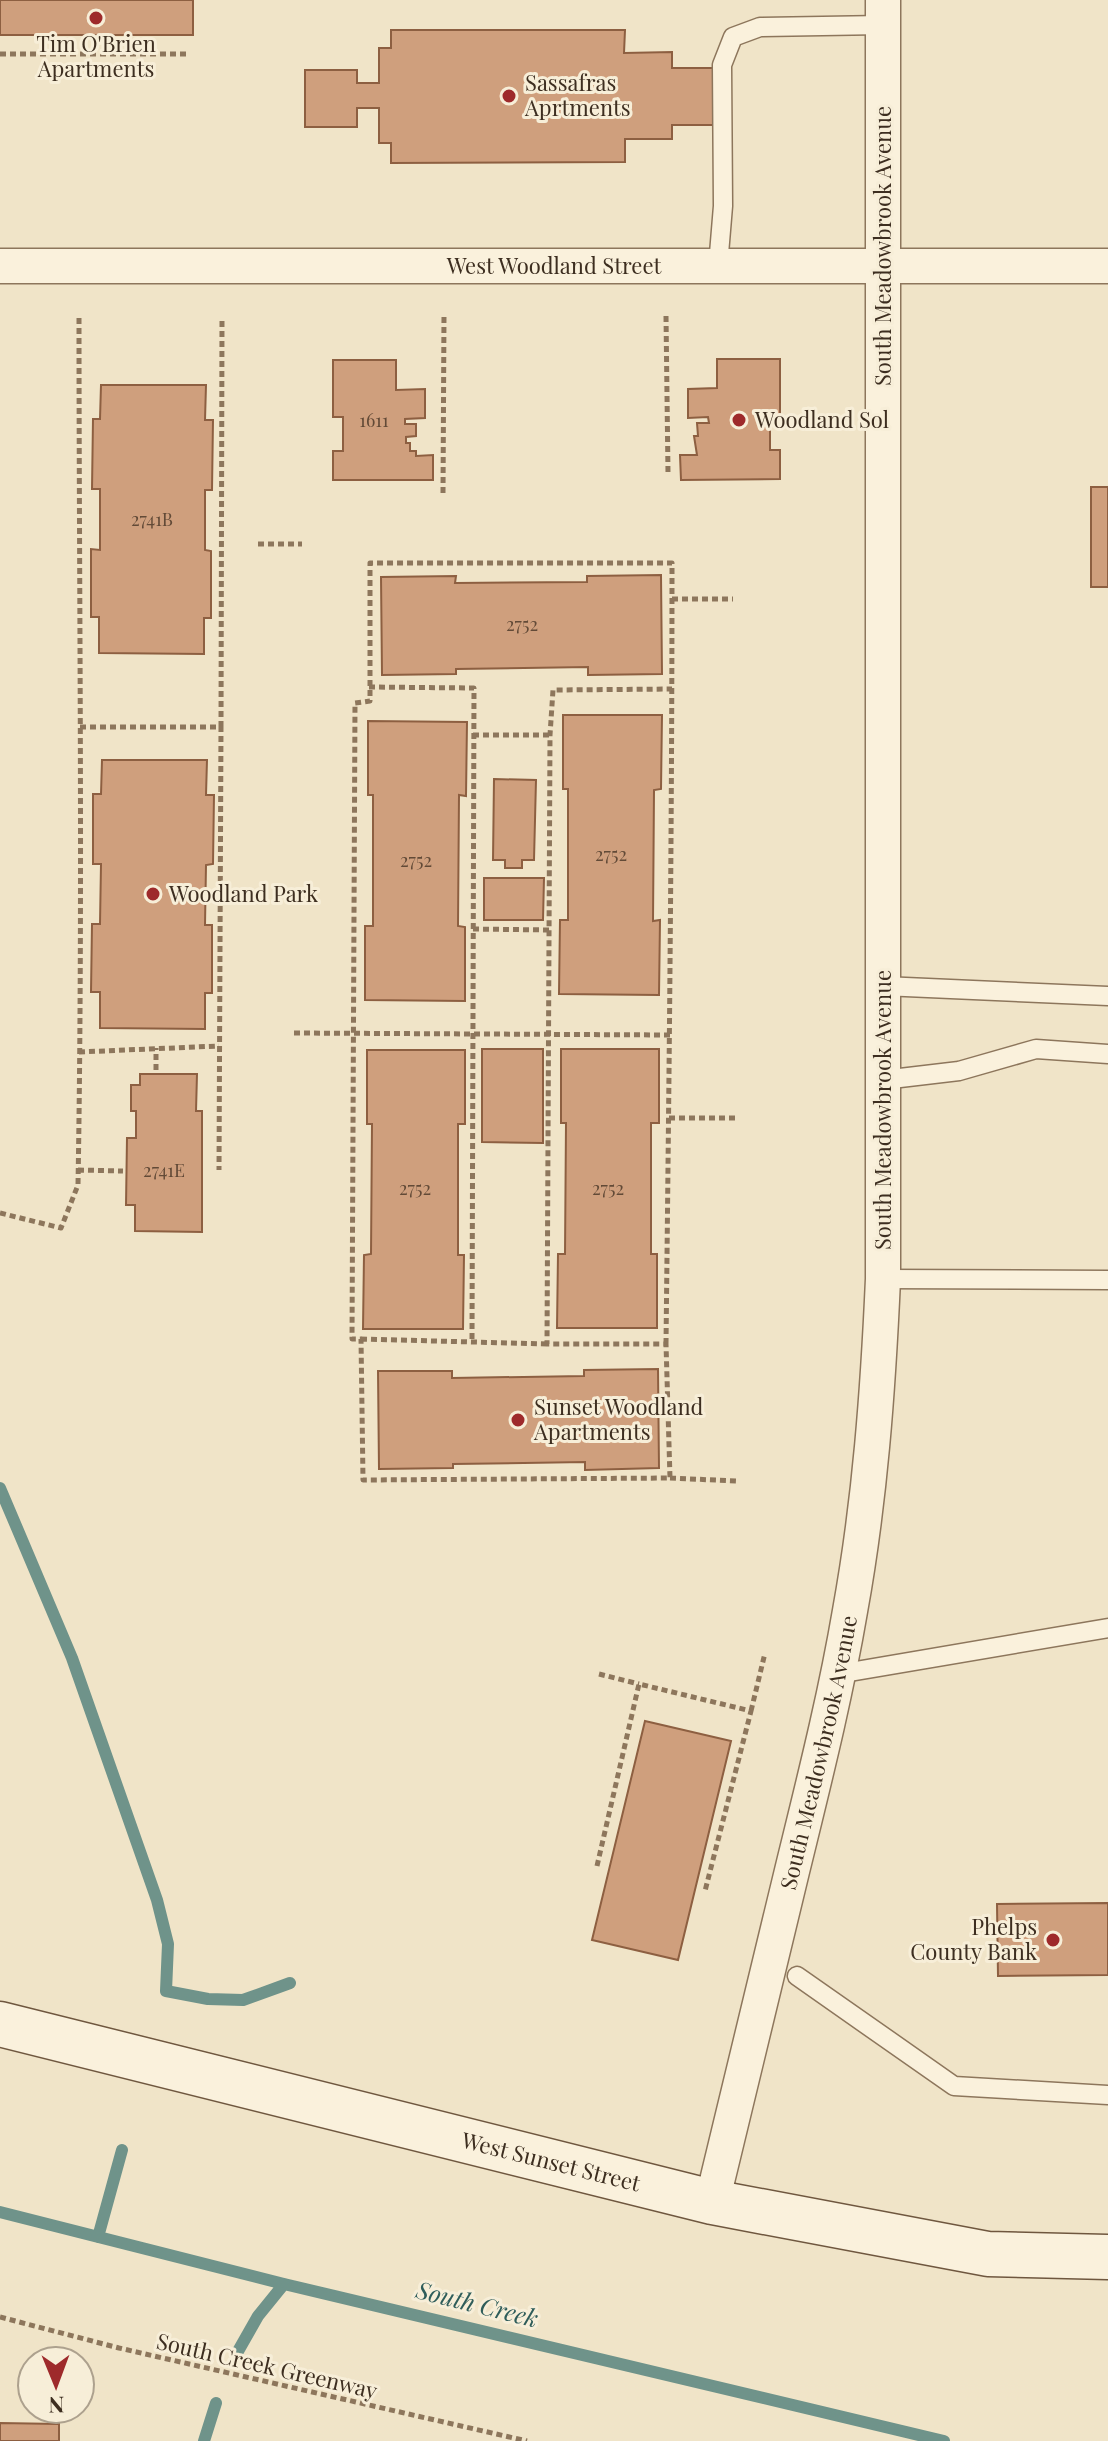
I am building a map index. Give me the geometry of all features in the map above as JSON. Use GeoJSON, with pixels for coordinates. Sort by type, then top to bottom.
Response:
{"type":"FeatureCollection","features":[{"type":"Feature","properties":{"kind":"main road","name":"West Sunset Street"},"geometry":{"type":"LineString","coordinates":[[0,2024],[712,2202],[988,2254],[1108,2257]]}},
{"type":"Feature","properties":{"kind":"street","name":"South Meadowbrook Avenue"},"geometry":{"type":"LineString","coordinates":[[712,2202],[838,1674],[853,1595],[873,1448],[883,1279],[883,12]]}},
{"type":"Feature","properties":{"kind":"street","name":"West Woodland Street"},"geometry":{"type":"LineString","coordinates":[[0,266],[1108,266]]}},
{"type":"Feature","properties":{"kind":"lane"},"geometry":{"type":"LineString","coordinates":[[718,266],[723,206],[722,65],[733,37],[760,27],[883,12]]}},
{"type":"Feature","properties":{"kind":"lane"},"geometry":{"type":"LineString","coordinates":[[883,986],[1108,996]]}},
{"type":"Feature","properties":{"kind":"lane"},"geometry":{"type":"LineString","coordinates":[[883,1080],[959,1071],[1036,1049],[1108,1054]]}},
{"type":"Feature","properties":{"kind":"lane"},"geometry":{"type":"LineString","coordinates":[[883,1279],[1108,1280]]}},
{"type":"Feature","properties":{"kind":"lane"},"geometry":{"type":"LineString","coordinates":[[838,1674],[1108,1628]]}},
{"type":"Feature","properties":{"kind":"lane"},"geometry":{"type":"LineString","coordinates":[[797,1976],[954,2086],[1108,2095]]}},
{"type":"Feature","properties":{"kind":"path"},"geometry":{"type":"LineString","coordinates":[[0,54],[190,54]]}},
{"type":"Feature","properties":{"kind":"path"},"geometry":{"type":"LineString","coordinates":[[443,493],[444,315]]}},
{"type":"Feature","properties":{"kind":"path"},"geometry":{"type":"LineString","coordinates":[[666,316],[668,473]]}},
{"type":"Feature","properties":{"kind":"path"},"geometry":{"type":"LineString","coordinates":[[219,1170],[222,317]]}},
{"type":"Feature","properties":{"kind":"path"},"geometry":{"type":"LineString","coordinates":[[0,1213],[61,1228],[78,1185],[81,851],[79,318]]}},
{"type":"Feature","properties":{"kind":"path"},"geometry":{"type":"LineString","coordinates":[[258,544],[302,544]]}},
{"type":"Feature","properties":{"kind":"path"},"geometry":{"type":"LineString","coordinates":[[666,1344],[352,1339],[355,703],[370,701],[370,563],[672,563],[666,1344],[670,1478]]}},
{"type":"Feature","properties":{"kind":"path"},"geometry":{"type":"LineString","coordinates":[[672,599],[733,599]]}},
{"type":"Feature","properties":{"kind":"path"},"geometry":{"type":"LineString","coordinates":[[369,687],[474,688],[472,1342]]}},
{"type":"Feature","properties":{"kind":"path"},"geometry":{"type":"LineString","coordinates":[[547,1344],[550,735],[553,690],[672,689]]}},
{"type":"Feature","properties":{"kind":"path"},"geometry":{"type":"LineString","coordinates":[[80,727],[221,727]]}},
{"type":"Feature","properties":{"kind":"path"},"geometry":{"type":"LineString","coordinates":[[473,735],[550,735]]}},
{"type":"Feature","properties":{"kind":"path"},"geometry":{"type":"LineString","coordinates":[[473,929],[550,930]]}},
{"type":"Feature","properties":{"kind":"path"},"geometry":{"type":"LineString","coordinates":[[294,1033],[670,1035]]}},
{"type":"Feature","properties":{"kind":"path"},"geometry":{"type":"LineString","coordinates":[[79,1052],[219,1046]]}},
{"type":"Feature","properties":{"kind":"path"},"geometry":{"type":"LineString","coordinates":[[156,1048],[156,1070]]}},
{"type":"Feature","properties":{"kind":"path"},"geometry":{"type":"LineString","coordinates":[[669,1118],[735,1118]]}},
{"type":"Feature","properties":{"kind":"path"},"geometry":{"type":"LineString","coordinates":[[78,1170],[123,1171]]}},
{"type":"Feature","properties":{"kind":"path"},"geometry":{"type":"LineString","coordinates":[[361,1339],[363,1480],[670,1478],[736,1481]]}},
{"type":"Feature","properties":{"kind":"path"},"geometry":{"type":"LineString","coordinates":[[705,1891],[765,1653]]}},
{"type":"Feature","properties":{"kind":"path"},"geometry":{"type":"LineString","coordinates":[[599,1674],[751,1711]]}},
{"type":"Feature","properties":{"kind":"path"},"geometry":{"type":"LineString","coordinates":[[597,1866],[639,1684]]}},
{"type":"Feature","properties":{"kind":"path","name":"South Creek Greenway"},"geometry":{"type":"LineString","coordinates":[[0,2317],[149,2355],[527,2441]]}},
{"type":"Feature","properties":{"kind":"building","name":"Tim O'Brien Apartments"},"geometry":{"type":"Polygon","coordinates":[[[0,0],[193,0],[193,35],[0,35],[0,0]]]}},
{"type":"Feature","properties":{"kind":"building","name":"Sassafras Aprtments"},"geometry":{"type":"Polygon","coordinates":[[[391,30],[625,30],[624,53],[672,52],[672,68],[713,68],[713,125],[672,125],[672,139],[625,139],[625,162],[391,163],[391,143],[379,143],[379,108],[357,108],[357,127],[305,127],[305,70],[357,70],[357,83],[379,83],[379,48],[391,48],[391,30]]]}},
{"type":"Feature","properties":{"kind":"building","name":"Woodland Sol"},"geometry":{"type":"Polygon","coordinates":[[[717,359],[780,359],[780,416],[770,416],[770,450],[780,450],[780,479],[681,480],[680,455],[697,455],[694,436],[698,436],[697,423],[709,423],[708,417],[688,418],[688,389],[717,388],[717,359]]]}},
{"type":"Feature","properties":{"kind":"building"},"geometry":{"type":"Polygon","coordinates":[[[333,360],[396,360],[396,390],[425,389],[425,418],[405,419],[405,424],[416,424],[416,436],[406,437],[406,443],[410,443],[410,451],[416,451],[416,456],[433,455],[433,480],[333,480],[333,451],[343,451],[343,417],[333,417],[333,360]]]}},
{"type":"Feature","properties":{"kind":"building"},"geometry":{"type":"Polygon","coordinates":[[[101,385],[206,385],[205,420],[213,420],[212,490],[205,490],[205,550],[211,551],[211,618],[204,618],[204,654],[99,653],[99,617],[91,617],[91,549],[100,550],[100,489],[92,489],[93,419],[100,419],[101,385]]]}},
{"type":"Feature","properties":{"kind":"building"},"geometry":{"type":"Polygon","coordinates":[[[1091,487],[1108,487],[1108,587],[1091,587],[1091,487]]]}},
{"type":"Feature","properties":{"kind":"building"},"geometry":{"type":"Polygon","coordinates":[[[661,575],[662,674],[588,675],[588,667],[456,669],[456,674],[382,675],[381,577],[456,576],[455,583],[587,582],[587,576],[661,575]]]}},
{"type":"Feature","properties":{"kind":"building"},"geometry":{"type":"Polygon","coordinates":[[[563,715],[662,715],[661,789],[654,790],[653,921],[660,920],[659,995],[559,994],[560,920],[568,920],[568,789],[563,789],[563,715]]]}},
{"type":"Feature","properties":{"kind":"building"},"geometry":{"type":"Polygon","coordinates":[[[368,721],[467,722],[466,796],[459,795],[458,926],[465,927],[465,1001],[365,1000],[365,926],[373,926],[373,795],[368,795],[368,721]]]}},
{"type":"Feature","properties":{"kind":"building","name":"Woodland Park"},"geometry":{"type":"Polygon","coordinates":[[[102,760],[207,760],[206,795],[214,795],[213,864],[206,865],[205,925],[212,925],[212,993],[205,993],[205,1029],[100,1028],[100,992],[91,992],[92,924],[100,924],[101,864],[93,864],[93,794],[101,794],[102,760]]]}},
{"type":"Feature","properties":{"kind":"building"},"geometry":{"type":"Polygon","coordinates":[[[494,779],[536,780],[534,860],[522,860],[522,868],[505,868],[505,860],[493,860],[494,779]]]}},
{"type":"Feature","properties":{"kind":"building"},"geometry":{"type":"Polygon","coordinates":[[[484,878],[544,878],[543,920],[484,920],[484,878]]]}},
{"type":"Feature","properties":{"kind":"building"},"geometry":{"type":"Polygon","coordinates":[[[482,1049],[543,1049],[543,1143],[482,1142],[482,1049]]]}},
{"type":"Feature","properties":{"kind":"building","name":"Sunset Woodland Apartments"},"geometry":{"type":"Polygon","coordinates":[[[561,1049],[659,1049],[659,1123],[651,1123],[651,1254],[657,1254],[657,1328],[557,1328],[558,1254],[565,1254],[566,1123],[561,1123],[561,1049]]]}},
{"type":"Feature","properties":{"kind":"building"},"geometry":{"type":"Polygon","coordinates":[[[367,1050],[465,1050],[465,1124],[458,1124],[458,1255],[464,1255],[463,1329],[363,1329],[364,1255],[371,1254],[372,1124],[367,1124],[367,1050]]]}},
{"type":"Feature","properties":{"kind":"building"},"geometry":{"type":"Polygon","coordinates":[[[140,1074],[197,1074],[196,1111],[202,1111],[202,1232],[135,1231],[135,1205],[126,1205],[127,1138],[136,1138],[136,1111],[131,1111],[131,1085],[140,1085],[140,1074]]]}},
{"type":"Feature","properties":{"kind":"building","name":"Sunset Woodland Apartments"},"geometry":{"type":"Polygon","coordinates":[[[658,1369],[659,1468],[585,1470],[585,1462],[453,1464],[453,1468],[379,1469],[378,1371],[452,1371],[452,1378],[584,1376],[584,1370],[658,1369]]]}},
{"type":"Feature","properties":{"kind":"building"},"geometry":{"type":"Polygon","coordinates":[[[645,1721],[731,1741],[678,1960],[592,1940],[645,1721]]]}},
{"type":"Feature","properties":{"kind":"building","name":"Phelps County Bank"},"geometry":{"type":"Polygon","coordinates":[[[1108,1903],[1108,1975],[998,1976],[997,1904],[1108,1903]]]}},
{"type":"Feature","properties":{"kind":"building"},"geometry":{"type":"Polygon","coordinates":[[[0,2423],[59,2425],[59,2441],[0,2441],[0,2423]]]}},
{"type":"Feature","properties":{"kind":"waterway"},"geometry":{"type":"LineString","coordinates":[[0,1488],[72,1658],[157,1900],[168,1944],[166,1991],[208,1999],[243,2000],[290,1983]]}},
{"type":"Feature","properties":{"kind":"waterway"},"geometry":{"type":"LineString","coordinates":[[98,2237],[122,2150]]}},
{"type":"Feature","properties":{"kind":"waterway","name":"South Creek"},"geometry":{"type":"LineString","coordinates":[[0,2212],[284,2284],[944,2441]]}},
{"type":"Feature","properties":{"kind":"waterway"},"geometry":{"type":"LineString","coordinates":[[237,2353],[258,2316],[284,2284]]}},
{"type":"Feature","properties":{"kind":"waterway"},"geometry":{"type":"LineString","coordinates":[[204,2441],[216,2403]]}},
{"type":"Feature","properties":{"kind":"place","name":"Tim O'Brien Apartments"},"geometry":{"type":"Point","coordinates":[96,18]}},
{"type":"Feature","properties":{"kind":"place","name":"Sassafras Aprtments"},"geometry":{"type":"Point","coordinates":[509,96]}},
{"type":"Feature","properties":{"kind":"place","name":"Woodland Sol"},"geometry":{"type":"Point","coordinates":[739,420]}},
{"type":"Feature","properties":{"kind":"place","name":"Woodland Park"},"geometry":{"type":"Point","coordinates":[153,894]}},
{"type":"Feature","properties":{"kind":"place","name":"Sunset Woodland Apartments"},"geometry":{"type":"Point","coordinates":[518,1420]}},
{"type":"Feature","properties":{"kind":"place","name":"Phelps County Bank"},"geometry":{"type":"Point","coordinates":[1053,1940]}}]}
